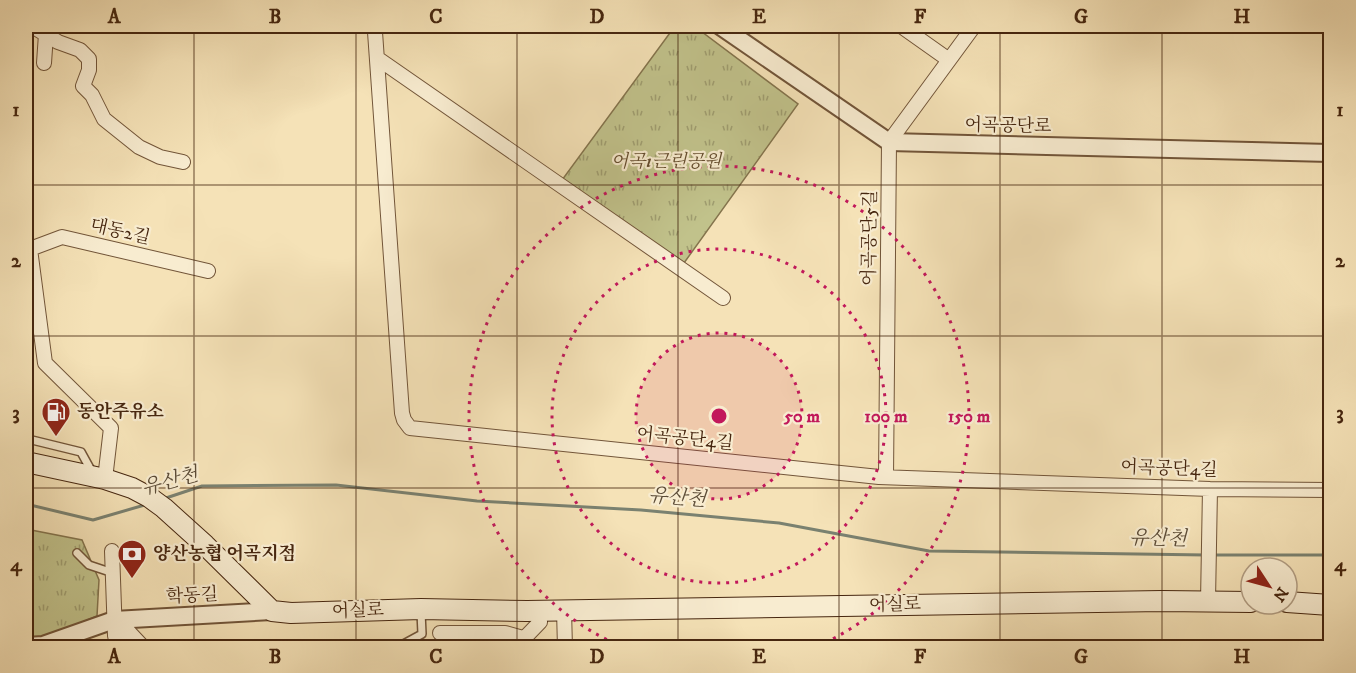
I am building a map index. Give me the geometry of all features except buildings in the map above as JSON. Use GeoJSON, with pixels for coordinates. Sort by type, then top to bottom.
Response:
{"type":"FeatureCollection","features":[{"type":"Feature","properties":{"kind":"main road"},"geometry":{"type":"LineString","coordinates":[[26,462],[100,478],[132,488],[164,508],[272,611]]}},
{"type":"Feature","properties":{"kind":"main road","name":"어실로"},"geometry":{"type":"LineString","coordinates":[[272,611],[291,613],[421,609],[538,611],[1208,593],[1239,599]]}},
{"type":"Feature","properties":{"kind":"main road"},"geometry":{"type":"LineString","coordinates":[[1299,603],[1330,605]]}},
{"type":"Feature","properties":{"kind":"street"},"geometry":{"type":"LineString","coordinates":[[32,26],[58,42],[80,50],[89,59],[89,70],[83,86],[92,95],[104,119],[139,147],[160,157],[183,162]]}},
{"type":"Feature","properties":{"kind":"street","name":"어곡공단4길"},"geometry":{"type":"LineString","coordinates":[[380,26],[375,32],[402,413],[410,428],[886,477],[1210,489],[1330,490]]}},
{"type":"Feature","properties":{"kind":"street"},"geometry":{"type":"LineString","coordinates":[[720,26],[889,142],[974,26]]}},
{"type":"Feature","properties":{"kind":"street"},"geometry":{"type":"LineString","coordinates":[[902,26],[949,60]]}},
{"type":"Feature","properties":{"kind":"street"},"geometry":{"type":"LineString","coordinates":[[44,63],[46,34]]}},
{"type":"Feature","properties":{"kind":"street"},"geometry":{"type":"LineString","coordinates":[[377,58],[723,298]]}},
{"type":"Feature","properties":{"kind":"street","name":"어곡공단로"},"geometry":{"type":"LineString","coordinates":[[889,142],[1330,153]]}},
{"type":"Feature","properties":{"kind":"street","name":"어곡공단5길"},"geometry":{"type":"LineString","coordinates":[[886,477],[889,142]]}},
{"type":"Feature","properties":{"kind":"street","name":"대동2길"},"geometry":{"type":"LineString","coordinates":[[28,247],[62,237],[208,271]]}},
{"type":"Feature","properties":{"kind":"street"},"geometry":{"type":"LineString","coordinates":[[28,247],[45,363],[111,428],[100,478]]}},
{"type":"Feature","properties":{"kind":"street"},"geometry":{"type":"LineString","coordinates":[[1208,593],[1210,489]]}},
{"type":"Feature","properties":{"kind":"street"},"geometry":{"type":"LineString","coordinates":[[112,551],[112,573],[119,620],[115,636],[126,648]]}},
{"type":"Feature","properties":{"kind":"street"},"geometry":{"type":"LineString","coordinates":[[564,610],[565,648]]}},
{"type":"Feature","properties":{"kind":"street","name":"학동길"},"geometry":{"type":"LineString","coordinates":[[26,646],[43,645],[119,620],[272,611]]}},
{"type":"Feature","properties":{"kind":"street"},"geometry":{"type":"LineString","coordinates":[[440,633],[505,633],[519,643],[540,622],[538,611]]}},
{"type":"Feature","properties":{"kind":"street"},"geometry":{"type":"LineString","coordinates":[[119,620],[144,648]]}},
{"type":"Feature","properties":{"kind":"street"},"geometry":{"type":"LineString","coordinates":[[70,648],[83,632]]}},
{"type":"Feature","properties":{"kind":"lane"},"geometry":{"type":"LineString","coordinates":[[26,445],[32,440],[81,452],[100,478]]}},
{"type":"Feature","properties":{"kind":"lane"},"geometry":{"type":"LineString","coordinates":[[77,553],[89,565],[112,573]]}},
{"type":"Feature","properties":{"kind":"lane"},"geometry":{"type":"LineString","coordinates":[[362,646],[398,647],[422,634],[421,609]]}},
{"type":"Feature","properties":{"kind":"green space","name":"어곡1근린공원"},"geometry":{"type":"Polygon","coordinates":[[[675,26],[694,26],[798,104],[684,263],[562,180],[675,26]]]}},
{"type":"Feature","properties":{"kind":"green space"},"geometry":{"type":"Polygon","coordinates":[[[26,529],[82,540],[99,580],[97,616],[42,639],[26,640],[26,529]]]}},
{"type":"Feature","properties":{"kind":"waterway","name":"유산천"},"geometry":{"type":"LineString","coordinates":[[166,498],[202,486],[336,485],[477,501],[641,510],[779,523],[929,551],[1206,555]]}},
{"type":"Feature","properties":{"kind":"waterway","name":"유산천"},"geometry":{"type":"LineString","coordinates":[[26,504],[93,520],[148,504]]}},
{"type":"Feature","properties":{"kind":"waterway","name":"유산천"},"geometry":{"type":"LineString","coordinates":[[1212,555],[1330,555]]}},
{"type":"Feature","properties":{"kind":"place","name":"동안주유소"},"geometry":{"type":"Point","coordinates":[56,438]}},
{"type":"Feature","properties":{"kind":"place","name":"양산농협 어곡지점"},"geometry":{"type":"Point","coordinates":[132,580]}}]}
